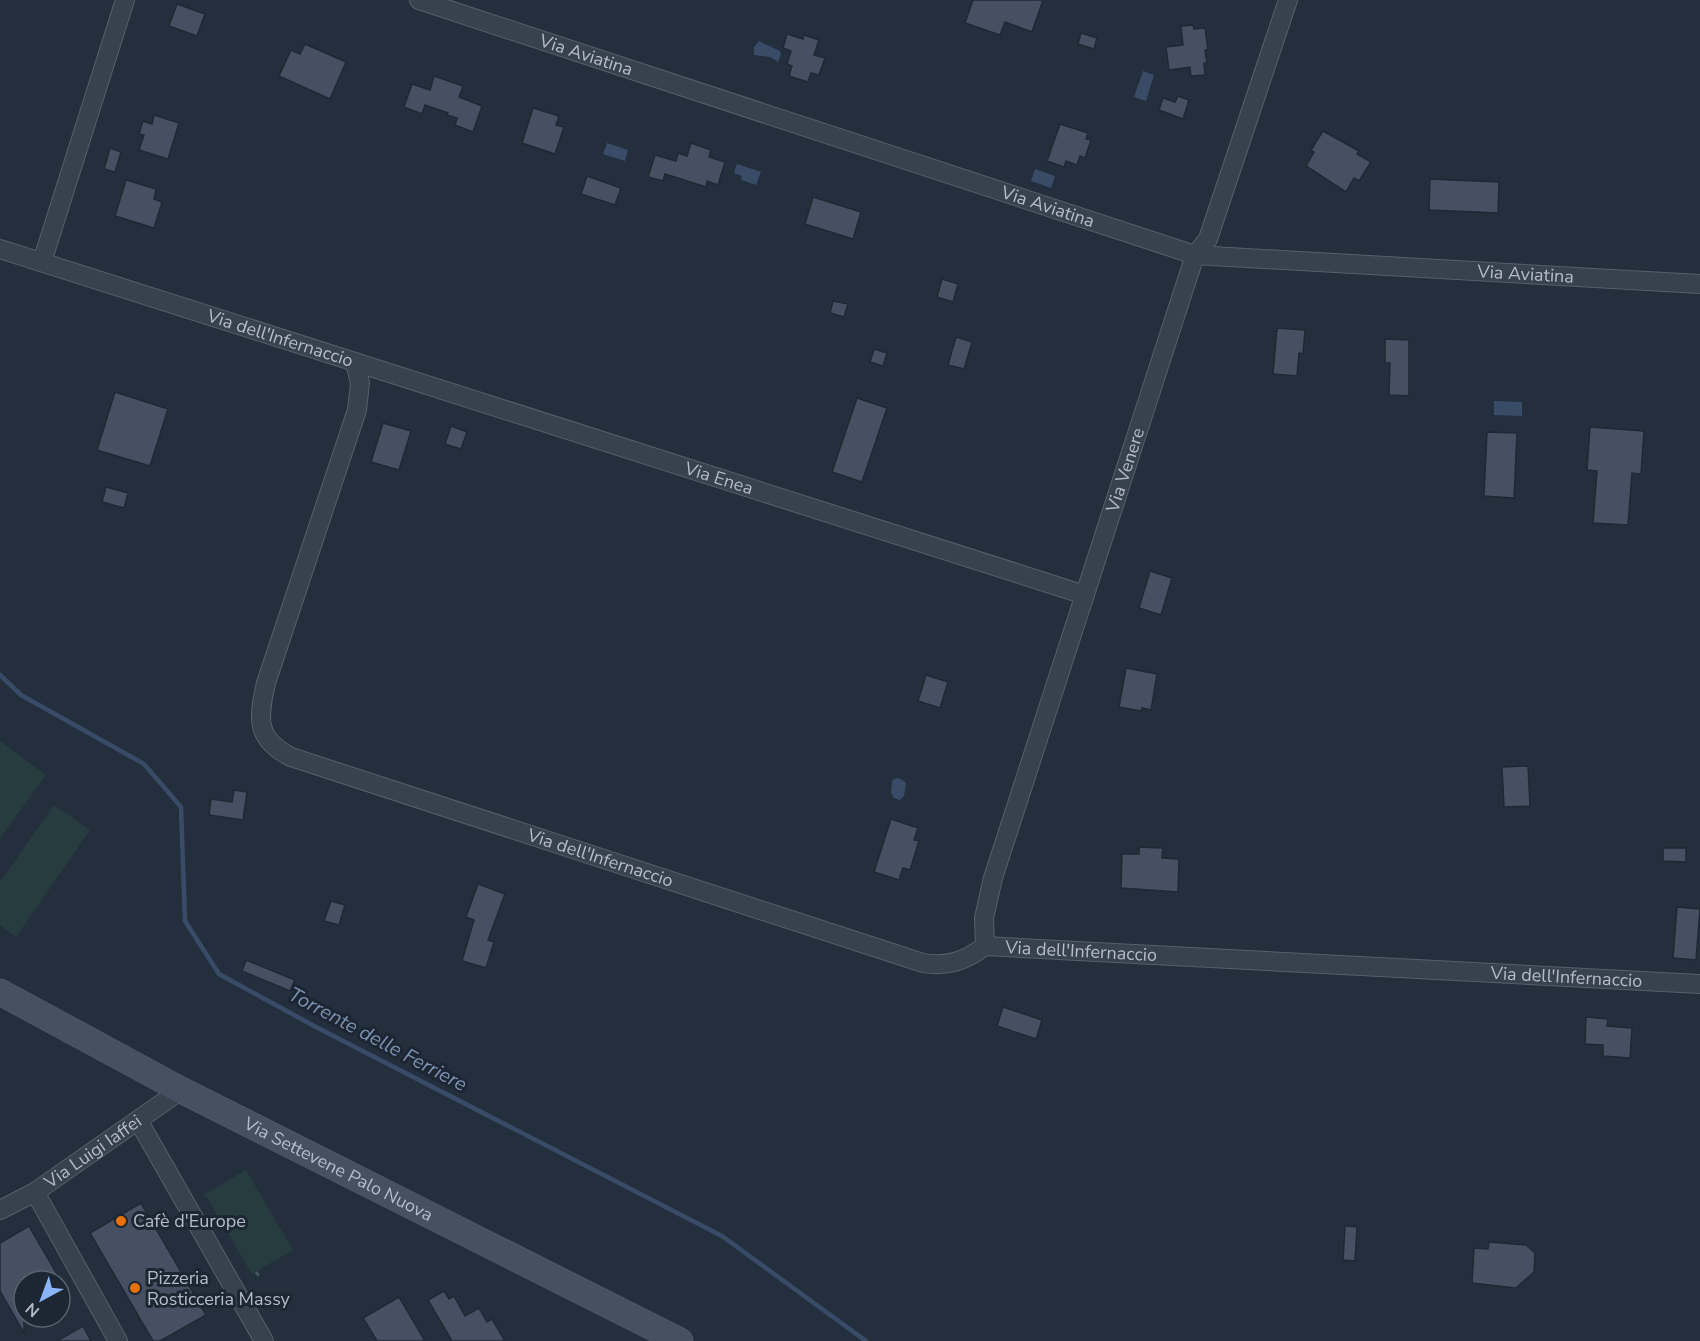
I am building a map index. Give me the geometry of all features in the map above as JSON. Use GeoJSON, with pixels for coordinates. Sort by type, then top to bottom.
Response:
{"type":"FeatureCollection","features":[{"type":"Feature","properties":{"kind":"main road","name":"Via Settevene Palo Nuova"},"geometry":{"type":"LineString","coordinates":[[0,992],[181,1090],[680,1341]]}},
{"type":"Feature","properties":{"kind":"street"},"geometry":{"type":"LineString","coordinates":[[42,262],[126,0]]}},
{"type":"Feature","properties":{"kind":"street","name":"Via Aviatina"},"geometry":{"type":"LineString","coordinates":[[419,0],[1195,255],[1700,284]]}},
{"type":"Feature","properties":{"kind":"street","name":"Via Venere"},"geometry":{"type":"LineString","coordinates":[[985,946],[984,918],[991,886],[1195,255],[1208,239],[1288,0]]}},
{"type":"Feature","properties":{"kind":"street","name":"Via dell'Infernaccio"},"geometry":{"type":"LineString","coordinates":[[0,249],[355,362],[360,383],[357,410],[261,702],[261,726],[265,735],[276,748],[297,759],[916,962],[937,965],[956,963],[985,946],[1700,984]]}},
{"type":"Feature","properties":{"kind":"street","name":"Via Enea"},"geometry":{"type":"LineString","coordinates":[[355,362],[1085,595]]}},
{"type":"Feature","properties":{"kind":"street","name":"Via Luigi Iaffei"},"geometry":{"type":"LineString","coordinates":[[0,1210],[35,1192],[181,1090]]}},
{"type":"Feature","properties":{"kind":"street"},"geometry":{"type":"LineString","coordinates":[[138,1120],[264,1341]]}},
{"type":"Feature","properties":{"kind":"street"},"geometry":{"type":"LineString","coordinates":[[35,1192],[118,1341]]}},
{"type":"Feature","properties":{"kind":"path"},"geometry":{"type":"LineString","coordinates":[[256,1272],[261,1279]]}},
{"type":"Feature","properties":{"kind":"green space"},"geometry":{"type":"Polygon","coordinates":[[[0,741],[46,775],[0,838],[0,741]]]}},
{"type":"Feature","properties":{"kind":"green space"},"geometry":{"type":"Polygon","coordinates":[[[54,805],[90,830],[16,937],[0,925],[0,882],[54,805]]]}},
{"type":"Feature","properties":{"kind":"green space"},"geometry":{"type":"Polygon","coordinates":[[[246,1170],[293,1250],[252,1274],[205,1194],[246,1170]]]}},
{"type":"Feature","properties":{"kind":"water"},"geometry":{"type":"Polygon","coordinates":[[[759,41],[780,51],[778,62],[770,57],[754,55],[754,47],[759,41]]]}},
{"type":"Feature","properties":{"kind":"water"},"geometry":{"type":"Polygon","coordinates":[[[1143,71],[1154,75],[1146,101],[1134,97],[1143,71]]]}},
{"type":"Feature","properties":{"kind":"water"},"geometry":{"type":"Polygon","coordinates":[[[607,143],[628,150],[625,161],[603,154],[607,143]]]}},
{"type":"Feature","properties":{"kind":"water"},"geometry":{"type":"Polygon","coordinates":[[[737,164],[761,172],[756,185],[741,180],[742,176],[734,173],[737,164]]]}},
{"type":"Feature","properties":{"kind":"water"},"geometry":{"type":"Polygon","coordinates":[[[1035,169],[1055,176],[1051,188],[1031,181],[1035,169]]]}},
{"type":"Feature","properties":{"kind":"water"},"geometry":{"type":"Polygon","coordinates":[[[1494,401],[1522,402],[1522,416],[1494,415],[1494,401]]]}},
{"type":"Feature","properties":{"kind":"water"},"geometry":{"type":"Polygon","coordinates":[[[896,778],[906,783],[904,796],[900,800],[894,798],[891,793],[892,781],[896,778]]]}},
{"type":"Feature","properties":{"kind":"building"},"geometry":{"type":"Polygon","coordinates":[[[973,0],[1043,0],[1032,32],[1005,22],[1000,35],[965,23],[973,0]]]}},
{"type":"Feature","properties":{"kind":"building"},"geometry":{"type":"Polygon","coordinates":[[[177,4],[205,14],[197,36],[169,26],[177,4]]]}},
{"type":"Feature","properties":{"kind":"building"},"geometry":{"type":"Polygon","coordinates":[[[1193,25],[1194,29],[1205,28],[1208,50],[1205,50],[1207,63],[1204,63],[1205,75],[1191,76],[1190,67],[1169,70],[1166,47],[1183,45],[1181,26],[1193,25]]]}},
{"type":"Feature","properties":{"kind":"building"},"geometry":{"type":"Polygon","coordinates":[[[1081,33],[1097,38],[1094,49],[1078,44],[1081,33]]]}},
{"type":"Feature","properties":{"kind":"building"},"geometry":{"type":"Polygon","coordinates":[[[787,34],[803,39],[804,35],[819,40],[814,55],[825,58],[819,75],[811,73],[808,82],[789,76],[792,66],[787,64],[791,51],[783,48],[787,34]]]}},
{"type":"Feature","properties":{"kind":"building"},"geometry":{"type":"Polygon","coordinates":[[[305,44],[346,62],[330,99],[279,76],[291,50],[300,54],[305,44]]]}},
{"type":"Feature","properties":{"kind":"building"},"geometry":{"type":"Polygon","coordinates":[[[434,76],[463,86],[459,97],[482,106],[473,132],[455,125],[457,118],[447,115],[448,113],[425,105],[422,114],[404,107],[412,84],[430,90],[434,76]]]}},
{"type":"Feature","properties":{"kind":"building"},"geometry":{"type":"Polygon","coordinates":[[[1178,96],[1189,100],[1183,119],[1159,110],[1163,98],[1175,102],[1178,96]]]}},
{"type":"Feature","properties":{"kind":"building"},"geometry":{"type":"Polygon","coordinates":[[[533,108],[559,116],[556,125],[564,127],[555,154],[522,143],[533,108]]]}},
{"type":"Feature","properties":{"kind":"building"},"geometry":{"type":"Polygon","coordinates":[[[154,115],[179,123],[168,159],[139,150],[144,135],[139,134],[143,121],[152,124],[154,115]]]}},
{"type":"Feature","properties":{"kind":"building"},"geometry":{"type":"Polygon","coordinates":[[[1060,124],[1088,133],[1086,139],[1091,140],[1085,158],[1080,156],[1077,165],[1066,161],[1064,167],[1047,161],[1060,124]]]}},
{"type":"Feature","properties":{"kind":"building"},"geometry":{"type":"Polygon","coordinates":[[[1323,131],[1359,151],[1357,154],[1371,162],[1359,181],[1354,178],[1346,192],[1306,166],[1314,152],[1311,150],[1323,131]]]}},
{"type":"Feature","properties":{"kind":"building"},"geometry":{"type":"Polygon","coordinates":[[[691,143],[711,150],[709,157],[725,162],[718,185],[707,181],[706,187],[665,174],[663,181],[648,177],[655,155],[676,161],[678,153],[687,156],[691,143]]]}},
{"type":"Feature","properties":{"kind":"building"},"geometry":{"type":"Polygon","coordinates":[[[110,148],[121,152],[115,172],[104,169],[110,148]]]}},
{"type":"Feature","properties":{"kind":"building"},"geometry":{"type":"Polygon","coordinates":[[[587,176],[621,188],[615,205],[581,194],[587,176]]]}},
{"type":"Feature","properties":{"kind":"building"},"geometry":{"type":"Polygon","coordinates":[[[1430,179],[1499,182],[1498,213],[1429,210],[1430,179]]]}},
{"type":"Feature","properties":{"kind":"building"},"geometry":{"type":"Polygon","coordinates":[[[126,180],[156,189],[154,199],[162,202],[154,228],[115,216],[126,180]]]}},
{"type":"Feature","properties":{"kind":"building"},"geometry":{"type":"Polygon","coordinates":[[[813,197],[861,212],[853,239],[805,224],[813,197]]]}},
{"type":"Feature","properties":{"kind":"building"},"geometry":{"type":"Polygon","coordinates":[[[942,279],[958,284],[953,302],[937,297],[942,279]]]}},
{"type":"Feature","properties":{"kind":"building"},"geometry":{"type":"Polygon","coordinates":[[[833,301],[848,304],[844,317],[830,313],[833,301]]]}},
{"type":"Feature","properties":{"kind":"building"},"geometry":{"type":"Polygon","coordinates":[[[1277,328],[1305,330],[1303,354],[1299,353],[1297,376],[1273,374],[1277,328]]]}},
{"type":"Feature","properties":{"kind":"building"},"geometry":{"type":"Polygon","coordinates":[[[956,337],[972,342],[964,369],[948,365],[956,337]]]}},
{"type":"Feature","properties":{"kind":"building"},"geometry":{"type":"Polygon","coordinates":[[[1385,339],[1409,340],[1409,396],[1389,395],[1390,363],[1385,363],[1385,339]]]}},
{"type":"Feature","properties":{"kind":"building"},"geometry":{"type":"Polygon","coordinates":[[[874,349],[887,353],[883,366],[870,362],[874,349]]]}},
{"type":"Feature","properties":{"kind":"building"},"geometry":{"type":"Polygon","coordinates":[[[115,392],[168,409],[150,466],[97,450],[115,392]]]}},
{"type":"Feature","properties":{"kind":"building"},"geometry":{"type":"Polygon","coordinates":[[[857,398],[887,408],[862,482],[832,472],[857,398]]]}},
{"type":"Feature","properties":{"kind":"building"},"geometry":{"type":"Polygon","coordinates":[[[383,423],[411,431],[399,470],[371,462],[383,423]]]}},
{"type":"Feature","properties":{"kind":"building"},"geometry":{"type":"Polygon","coordinates":[[[451,426],[467,432],[461,449],[445,444],[451,426]]]}},
{"type":"Feature","properties":{"kind":"building"},"geometry":{"type":"Polygon","coordinates":[[[1590,427],[1644,431],[1641,474],[1632,473],[1628,525],[1593,523],[1597,471],[1587,470],[1590,427]]]}},
{"type":"Feature","properties":{"kind":"building"},"geometry":{"type":"Polygon","coordinates":[[[1487,432],[1517,433],[1514,498],[1484,496],[1487,432]]]}},
{"type":"Feature","properties":{"kind":"building"},"geometry":{"type":"Polygon","coordinates":[[[106,487],[128,493],[124,508],[102,502],[106,487]]]}},
{"type":"Feature","properties":{"kind":"building"},"geometry":{"type":"Polygon","coordinates":[[[1150,571],[1172,578],[1161,615],[1139,608],[1150,571]]]}},
{"type":"Feature","properties":{"kind":"building"},"geometry":{"type":"Polygon","coordinates":[[[1126,668],[1157,674],[1151,710],[1142,708],[1141,711],[1119,707],[1126,668]]]}},
{"type":"Feature","properties":{"kind":"building"},"geometry":{"type":"Polygon","coordinates":[[[926,675],[948,682],[940,708],[918,701],[926,675]]]}},
{"type":"Feature","properties":{"kind":"building"},"geometry":{"type":"Polygon","coordinates":[[[1528,766],[1530,806],[1504,807],[1502,767],[1528,766]]]}},
{"type":"Feature","properties":{"kind":"building"},"geometry":{"type":"Polygon","coordinates":[[[234,790],[247,792],[243,820],[209,815],[211,799],[232,802],[234,790]]]}},
{"type":"Feature","properties":{"kind":"building"},"geometry":{"type":"Polygon","coordinates":[[[891,819],[918,828],[914,840],[919,841],[910,870],[903,868],[899,880],[874,872],[891,819]]]}},
{"type":"Feature","properties":{"kind":"building"},"geometry":{"type":"Polygon","coordinates":[[[1139,847],[1163,848],[1162,858],[1179,859],[1178,892],[1121,888],[1122,854],[1139,854],[1139,847]]]}},
{"type":"Feature","properties":{"kind":"building"},"geometry":{"type":"Polygon","coordinates":[[[1663,848],[1686,848],[1686,862],[1663,861],[1663,848]]]}},
{"type":"Feature","properties":{"kind":"building"},"geometry":{"type":"Polygon","coordinates":[[[478,884],[505,894],[488,940],[494,942],[486,968],[462,961],[474,920],[466,917],[478,884]]]}},
{"type":"Feature","properties":{"kind":"building"},"geometry":{"type":"Polygon","coordinates":[[[331,901],[345,905],[339,925],[324,921],[331,901]]]}},
{"type":"Feature","properties":{"kind":"building"},"geometry":{"type":"Polygon","coordinates":[[[1677,907],[1700,909],[1696,960],[1673,958],[1677,907]]]}},
{"type":"Feature","properties":{"kind":"building"},"geometry":{"type":"Polygon","coordinates":[[[246,960],[295,980],[290,991],[242,971],[246,960]]]}},
{"type":"Feature","properties":{"kind":"building"},"geometry":{"type":"Polygon","coordinates":[[[1003,1007],[1042,1020],[1036,1039],[997,1026],[1003,1007]]]}},
{"type":"Feature","properties":{"kind":"building"},"geometry":{"type":"Polygon","coordinates":[[[1586,1017],[1608,1019],[1607,1026],[1632,1028],[1630,1058],[1603,1056],[1603,1045],[1585,1044],[1586,1017]]]}},
{"type":"Feature","properties":{"kind":"building"},"geometry":{"type":"Polygon","coordinates":[[[141,1203],[206,1315],[160,1341],[153,1341],[90,1233],[141,1203]]]}},
{"type":"Feature","properties":{"kind":"building"},"geometry":{"type":"Polygon","coordinates":[[[29,1226],[54,1269],[12,1269],[12,1312],[0,1291],[0,1243],[29,1226]]]}},
{"type":"Feature","properties":{"kind":"building"},"geometry":{"type":"Polygon","coordinates":[[[1345,1226],[1357,1227],[1355,1261],[1343,1260],[1345,1226]]]}},
{"type":"Feature","properties":{"kind":"building"},"geometry":{"type":"Polygon","coordinates":[[[1489,1242],[1526,1245],[1535,1253],[1534,1272],[1516,1288],[1472,1283],[1474,1248],[1488,1249],[1489,1242]]]}},
{"type":"Feature","properties":{"kind":"building"},"geometry":{"type":"Polygon","coordinates":[[[444,1291],[449,1299],[454,1296],[465,1316],[479,1308],[487,1322],[492,1319],[505,1341],[452,1341],[428,1300],[444,1291]]]}},
{"type":"Feature","properties":{"kind":"building"},"geometry":{"type":"Polygon","coordinates":[[[399,1297],[425,1341],[377,1341],[363,1318],[399,1297]]]}},
{"type":"Feature","properties":{"kind":"building"},"geometry":{"type":"Polygon","coordinates":[[[83,1326],[91,1341],[57,1341],[83,1326]]]}},
{"type":"Feature","properties":{"kind":"waterway","name":"Torrente delle Ferriere"},"geometry":{"type":"LineString","coordinates":[[0,675],[21,695],[144,764],[181,807],[185,921],[219,974],[316,1027],[722,1236],[866,1341]]}},
{"type":"Feature","properties":{"kind":"place","name":"Cafè d'Europe"},"geometry":{"type":"Point","coordinates":[121,1221]}},
{"type":"Feature","properties":{"kind":"place","name":"Pizzeria Rosticceria Massy"},"geometry":{"type":"Point","coordinates":[135,1288]}}]}
